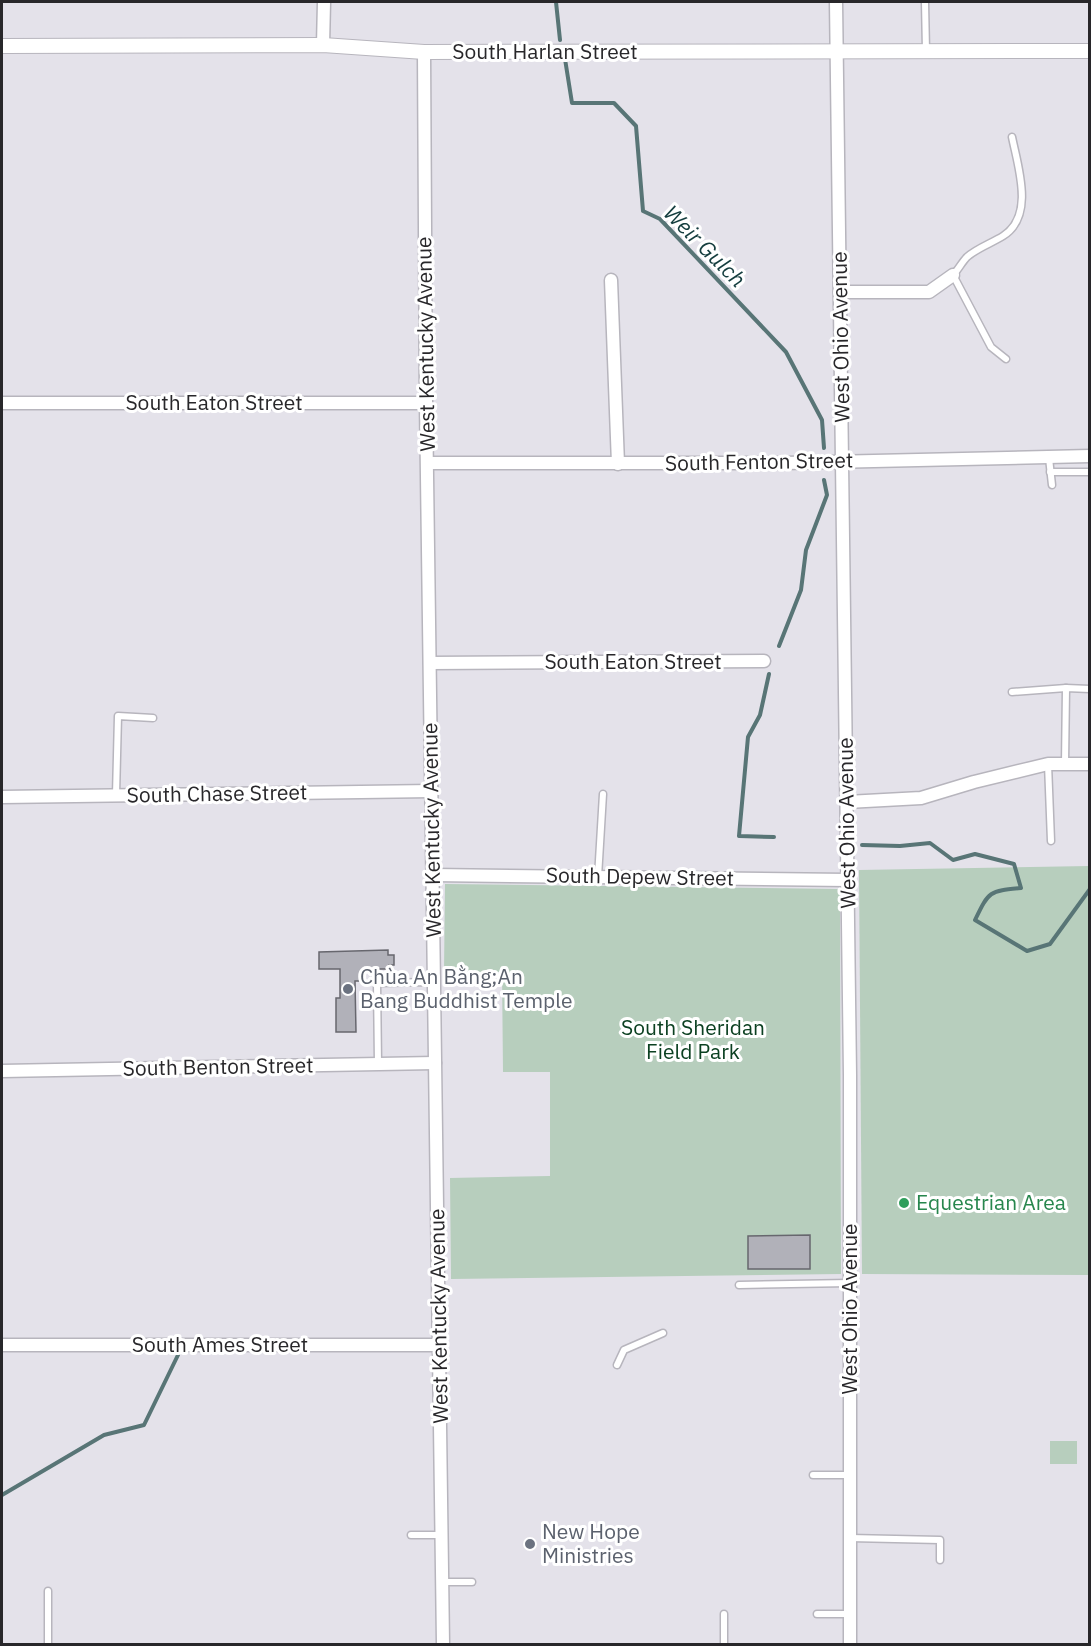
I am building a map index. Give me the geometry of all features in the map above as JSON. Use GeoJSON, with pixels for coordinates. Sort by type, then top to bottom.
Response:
{"type":"FeatureCollection","features":[{"type":"Feature","properties":{"kind":"street"},"geometry":{"type":"LineString","coordinates":[[323,45],[324,2]]}},
{"type":"Feature","properties":{"kind":"street","name":"West Ohio Avenue"},"geometry":{"type":"LineString","coordinates":[[836,2],[848,880],[850,1644]]}},
{"type":"Feature","properties":{"kind":"street","name":"South Harlan Street"},"geometry":{"type":"LineString","coordinates":[[2,46],[323,45],[424,52],[1089,51]]}},
{"type":"Feature","properties":{"kind":"street","name":"West Kentucky Avenue"},"geometry":{"type":"LineString","coordinates":[[424,52],[426,403],[443,1644]]}},
{"type":"Feature","properties":{"kind":"street"},"geometry":{"type":"LineString","coordinates":[[840,292],[929,292],[953,275]]}},
{"type":"Feature","properties":{"kind":"street"},"geometry":{"type":"LineString","coordinates":[[611,280],[618,464]]}},
{"type":"Feature","properties":{"kind":"street","name":"South Eaton Street"},"geometry":{"type":"LineString","coordinates":[[2,403],[426,403]]}},
{"type":"Feature","properties":{"kind":"street","name":"South Fenton Street"},"geometry":{"type":"LineString","coordinates":[[428,463],[618,464],[1089,456]]}},
{"type":"Feature","properties":{"kind":"street","name":"South Eaton Street"},"geometry":{"type":"LineString","coordinates":[[430,663],[764,661]]}},
{"type":"Feature","properties":{"kind":"street"},"geometry":{"type":"LineString","coordinates":[[847,802],[921,798],[1048,764],[1089,764]]}},
{"type":"Feature","properties":{"kind":"street","name":"South Chase Street"},"geometry":{"type":"LineString","coordinates":[[2,797],[432,791]]}},
{"type":"Feature","properties":{"kind":"street","name":"South Depew Street"},"geometry":{"type":"LineString","coordinates":[[432,875],[848,880]]}},
{"type":"Feature","properties":{"kind":"street","name":"South Benton Street"},"geometry":{"type":"LineString","coordinates":[[2,1071],[435,1063]]}},
{"type":"Feature","properties":{"kind":"street","name":"South Ames Street"},"geometry":{"type":"LineString","coordinates":[[2,1345],[439,1345]]}},
{"type":"Feature","properties":{"kind":"lane"},"geometry":{"type":"LineString","coordinates":[[925,2],[926,52]]}},
{"type":"Feature","properties":{"kind":"lane"},"geometry":{"type":"LineString","coordinates":[[1006,359],[991,347],[953,275],[967,257],[1007,234],[1018,222],[1022,201],[1021,181],[1012,137]]}},
{"type":"Feature","properties":{"kind":"lane"},"geometry":{"type":"LineString","coordinates":[[1049,457],[1052,484]]}},
{"type":"Feature","properties":{"kind":"lane"},"geometry":{"type":"LineString","coordinates":[[1050,472],[1089,472]]}},
{"type":"Feature","properties":{"kind":"lane"},"geometry":{"type":"LineString","coordinates":[[1012,692],[1066,688],[1089,689]]}},
{"type":"Feature","properties":{"kind":"lane"},"geometry":{"type":"LineString","coordinates":[[1065,764],[1066,688]]}},
{"type":"Feature","properties":{"kind":"lane"},"geometry":{"type":"LineString","coordinates":[[116,796],[118,716],[153,718]]}},
{"type":"Feature","properties":{"kind":"lane"},"geometry":{"type":"LineString","coordinates":[[1048,764],[1051,841]]}},
{"type":"Feature","properties":{"kind":"lane"},"geometry":{"type":"LineString","coordinates":[[598,877],[603,794]]}},
{"type":"Feature","properties":{"kind":"lane"},"geometry":{"type":"LineString","coordinates":[[378,1064],[377,983],[434,982]]}},
{"type":"Feature","properties":{"kind":"lane"},"geometry":{"type":"LineString","coordinates":[[739,1285],[850,1283]]}},
{"type":"Feature","properties":{"kind":"lane"},"geometry":{"type":"LineString","coordinates":[[617,1365],[624,1350],[663,1333]]}},
{"type":"Feature","properties":{"kind":"lane"},"geometry":{"type":"LineString","coordinates":[[813,1475],[850,1474]]}},
{"type":"Feature","properties":{"kind":"lane"},"geometry":{"type":"LineString","coordinates":[[411,1535],[442,1535]]}},
{"type":"Feature","properties":{"kind":"lane"},"geometry":{"type":"LineString","coordinates":[[850,1538],[940,1540],[940,1560]]}},
{"type":"Feature","properties":{"kind":"lane"},"geometry":{"type":"LineString","coordinates":[[442,1582],[472,1582]]}},
{"type":"Feature","properties":{"kind":"lane"},"geometry":{"type":"LineString","coordinates":[[48,1591],[48,1644]]}},
{"type":"Feature","properties":{"kind":"lane"},"geometry":{"type":"LineString","coordinates":[[724,1614],[724,1644]]}},
{"type":"Feature","properties":{"kind":"lane"},"geometry":{"type":"LineString","coordinates":[[817,1614],[850,1614]]}},
{"type":"Feature","properties":{"kind":"green space"},"geometry":{"type":"Polygon","coordinates":[[[1089,866],[1089,1275],[862,1274],[859,870],[1089,866]]]}},
{"type":"Feature","properties":{"kind":"green space","name":"South Sheridan Field Park"},"geometry":{"type":"Polygon","coordinates":[[[445,884],[840,889],[841,1274],[451,1279],[450,1178],[550,1176],[550,1072],[503,1072],[502,972],[444,972],[445,884]]]}},
{"type":"Feature","properties":{"kind":"green space"},"geometry":{"type":"Polygon","coordinates":[[[1050,1441],[1077,1441],[1077,1464],[1050,1464],[1050,1441]]]}},
{"type":"Feature","properties":{"kind":"building","name":"Chùa An Bằng;An Bang Buddhist Temple"},"geometry":{"type":"Polygon","coordinates":[[[388,950],[388,955],[394,955],[394,965],[389,965],[389,969],[370,969],[370,972],[363,972],[363,981],[355,981],[356,1032],[336,1032],[336,998],[340,998],[340,969],[319,969],[319,952],[388,950]]]}},
{"type":"Feature","properties":{"kind":"building"},"geometry":{"type":"Polygon","coordinates":[[[810,1235],[810,1269],[748,1269],[748,1236],[810,1235]]]}},
{"type":"Feature","properties":{"kind":"waterway","name":"Weir Gulch"},"geometry":{"type":"LineString","coordinates":[[556,2],[560,40]]}},
{"type":"Feature","properties":{"kind":"waterway","name":"Weir Gulch"},"geometry":{"type":"LineString","coordinates":[[565,59],[572,103],[614,103],[636,126],[643,211],[660,219],[786,352],[822,420],[824,448]]}},
{"type":"Feature","properties":{"kind":"waterway","name":"Weir Gulch"},"geometry":{"type":"LineString","coordinates":[[779,646],[801,590],[806,550],[827,495],[824,480]]}},
{"type":"Feature","properties":{"kind":"waterway","name":"Weir Gulch"},"geometry":{"type":"LineString","coordinates":[[769,674],[760,715],[748,737],[739,836],[774,837]]}},
{"type":"Feature","properties":{"kind":"waterway","name":"Weir Gulch"},"geometry":{"type":"LineString","coordinates":[[862,845],[900,846],[930,843],[953,860],[975,854],[1014,864],[1021,888],[991,894],[975,920],[1027,951],[1050,944],[1090,889]]}},
{"type":"Feature","properties":{"kind":"waterway"},"geometry":{"type":"LineString","coordinates":[[2,1495],[104,1435],[144,1425],[178,1355]]}},
{"type":"Feature","properties":{"kind":"place","name":"Chùa An Bằng;An Bang Buddhist Temple"},"geometry":{"type":"Point","coordinates":[348,989]}},
{"type":"Feature","properties":{"kind":"place","name":"Equestrian Area"},"geometry":{"type":"Point","coordinates":[904,1203]}},
{"type":"Feature","properties":{"kind":"place","name":"New Hope Ministries"},"geometry":{"type":"Point","coordinates":[530,1544]}}]}
